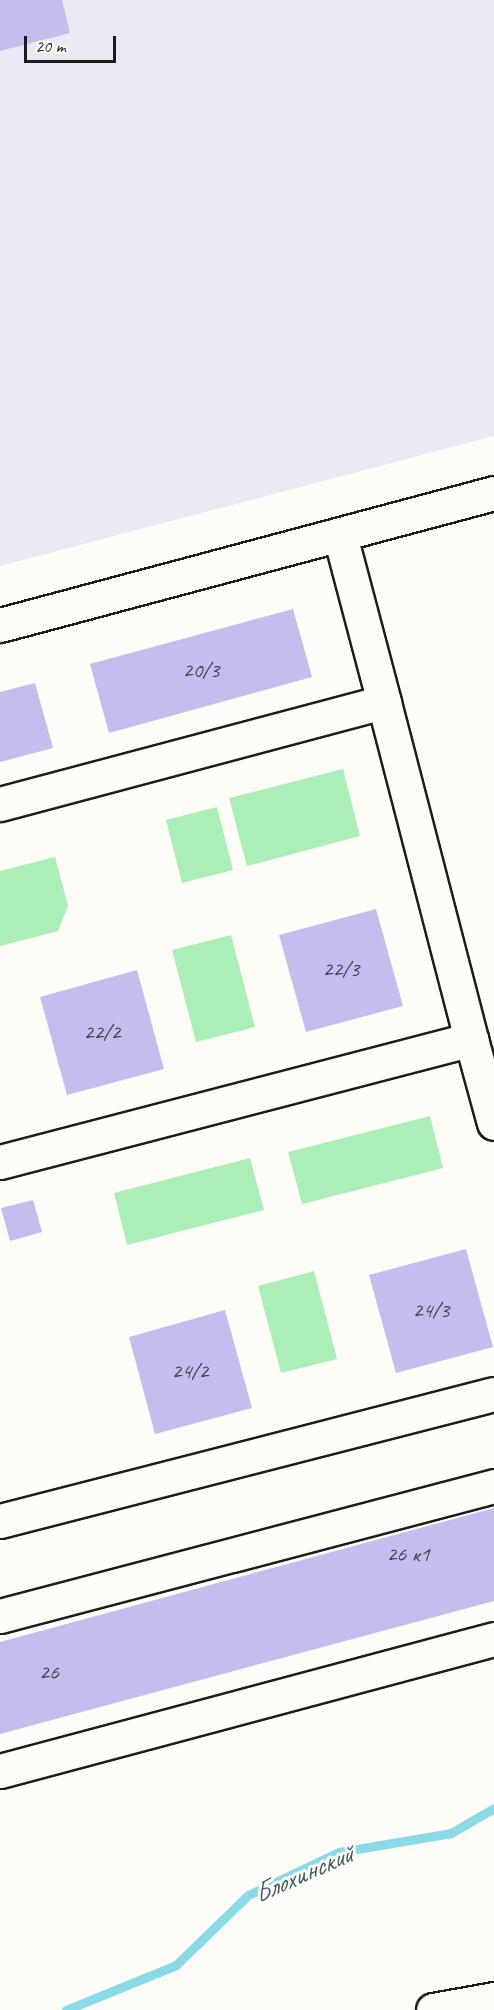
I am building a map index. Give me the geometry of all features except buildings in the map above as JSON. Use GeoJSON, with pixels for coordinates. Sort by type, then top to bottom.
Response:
{"type":"FeatureCollection","features":[{"type":"Feature","properties":{"kind":"street"},"geometry":{"type":"LineString","coordinates":[[0,625],[494,493]]}},
{"type":"Feature","properties":{"kind":"street"},"geometry":{"type":"LineString","coordinates":[[340,536],[494,1123]]}},
{"type":"Feature","properties":{"kind":"street"},"geometry":{"type":"LineString","coordinates":[[0,804],[384,702]]}},
{"type":"Feature","properties":{"kind":"street"},"geometry":{"type":"LineString","coordinates":[[0,1162],[471,1039]]}},
{"type":"Feature","properties":{"kind":"street"},"geometry":{"type":"LineString","coordinates":[[0,1521],[494,1394]]}},
{"type":"Feature","properties":{"kind":"street"},"geometry":{"type":"LineString","coordinates":[[0,1616],[494,1486]]}},
{"type":"Feature","properties":{"kind":"street"},"geometry":{"type":"LineString","coordinates":[[0,1771],[494,1640]]}},
{"type":"Feature","properties":{"kind":"street"},"geometry":{"type":"LineString","coordinates":[[433,2010],[494,1999]]}},
{"type":"Feature","properties":{"kind":"shaded area"},"geometry":{"type":"Polygon","coordinates":[[[0,0],[494,0],[494,436],[0,566],[0,0]]]}},
{"type":"Feature","properties":{"kind":"green space"},"geometry":{"type":"Polygon","coordinates":[[[343,769],[360,836],[247,866],[229,798],[343,769]]]}},
{"type":"Feature","properties":{"kind":"green space"},"geometry":{"type":"Polygon","coordinates":[[[217,807],[233,870],[182,883],[166,820],[217,807]]]}},
{"type":"Feature","properties":{"kind":"green space"},"geometry":{"type":"Polygon","coordinates":[[[55,857],[68,906],[58,931],[0,946],[0,871],[55,857]]]}},
{"type":"Feature","properties":{"kind":"green space"},"geometry":{"type":"Polygon","coordinates":[[[231,935],[255,1027],[196,1042],[172,950],[231,935]]]}},
{"type":"Feature","properties":{"kind":"green space"},"geometry":{"type":"Polygon","coordinates":[[[430,1116],[443,1168],[302,1204],[288,1152],[430,1116]]]}},
{"type":"Feature","properties":{"kind":"green space"},"geometry":{"type":"Polygon","coordinates":[[[250,1158],[264,1210],[127,1245],[114,1193],[250,1158]]]}},
{"type":"Feature","properties":{"kind":"green space"},"geometry":{"type":"Polygon","coordinates":[[[314,1271],[337,1359],[281,1373],[258,1286],[314,1271]]]}},
{"type":"Feature","properties":{"kind":"waterway","name":"Блохинский"},"geometry":{"type":"LineString","coordinates":[[66,2010],[176,1965],[248,1895],[339,1852],[451,1833],[494,1808]]}}]}
